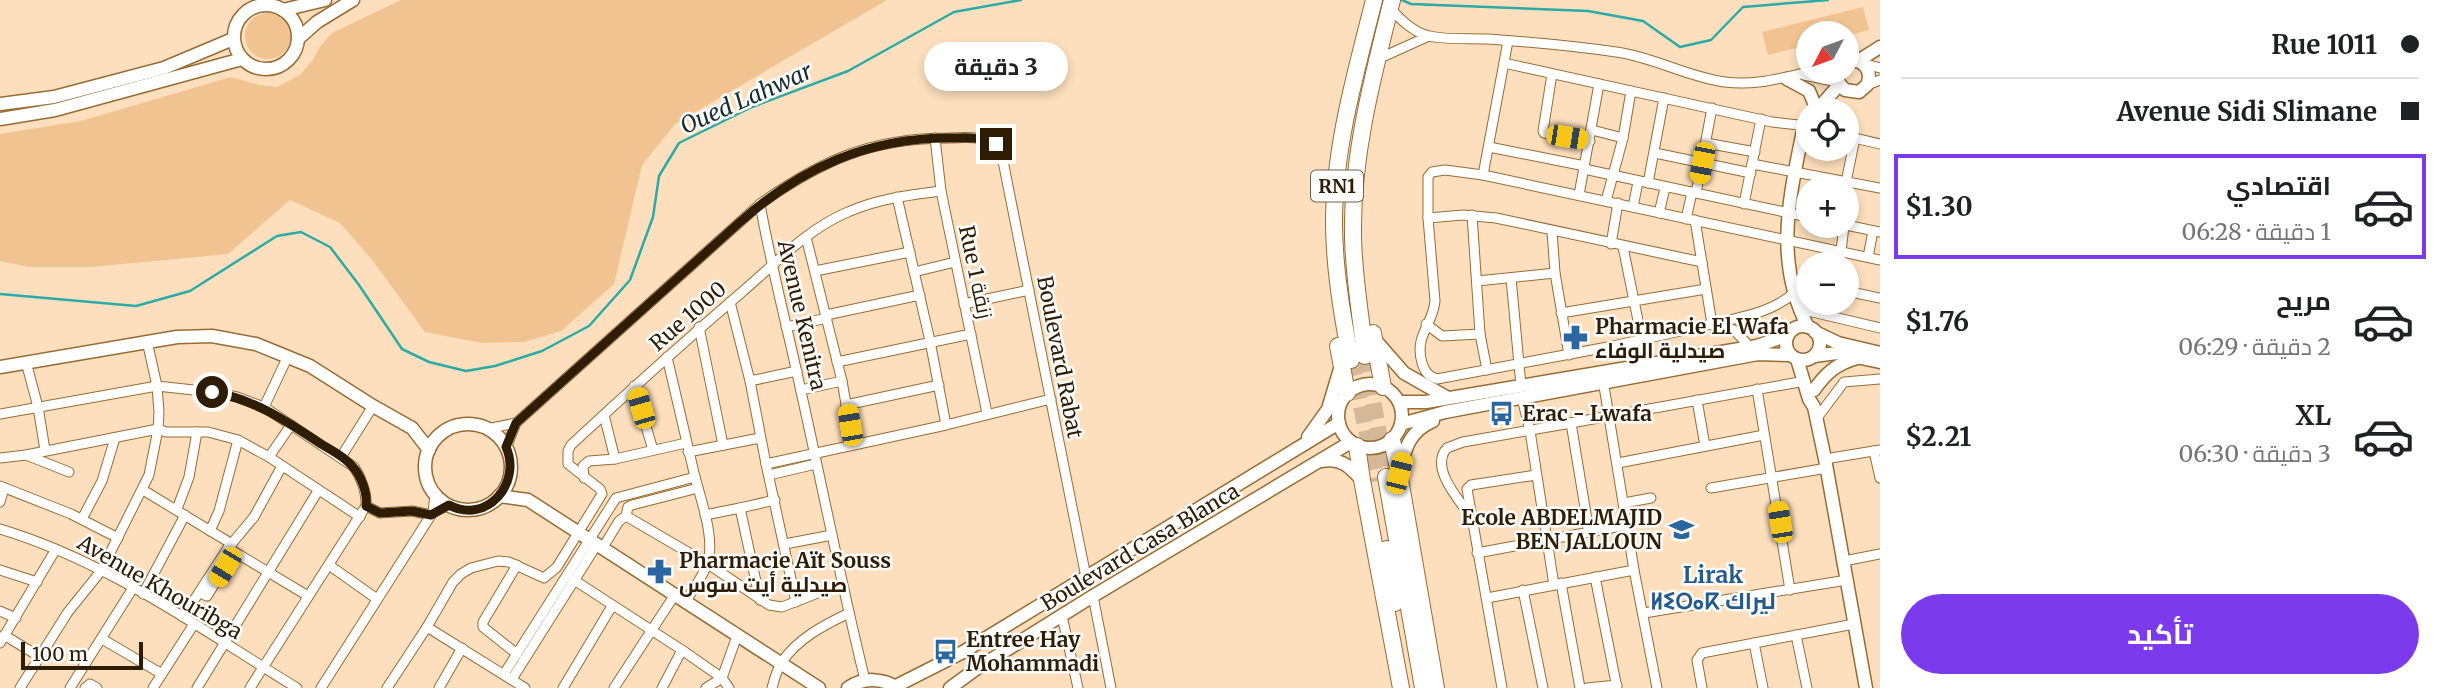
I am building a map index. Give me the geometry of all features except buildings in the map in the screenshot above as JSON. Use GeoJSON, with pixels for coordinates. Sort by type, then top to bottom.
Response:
{"type":"FeatureCollection","features":[{"type":"Feature","properties":{"kind":"highway","name":"RN1"},"geometry":{"type":"LineString","coordinates":[[1352,360],[1353,232],[1374,0]]}},
{"type":"Feature","properties":{"kind":"highway","name":"RN1"},"geometry":{"type":"LineString","coordinates":[[1369,56],[1391,4]]}},
{"type":"Feature","properties":{"kind":"highway"},"geometry":{"type":"LineString","coordinates":[[1347,393],[1352,360],[1328,264],[1331,164],[1353,65],[1369,56],[1379,76],[1367,159],[1363,233],[1373,338],[1383,387]]}},
{"type":"Feature","properties":{"kind":"highway"},"geometry":{"type":"LineString","coordinates":[[1392,440],[1381,478],[1401,688]]}},
{"type":"Feature","properties":{"kind":"highway"},"geometry":{"type":"LineString","coordinates":[[1354,444],[1381,478],[1436,688]]}},
{"type":"Feature","properties":{"kind":"highway"},"geometry":{"type":"LineString","coordinates":[[1381,478],[1409,688]]}},
{"type":"Feature","properties":{"kind":"highway"},"geometry":{"type":"LineString","coordinates":[[1381,478],[1423,688]]}},
{"type":"Feature","properties":{"kind":"street"},"geometry":{"type":"LineString","coordinates":[[283,10],[325,0]]}},
{"type":"Feature","properties":{"kind":"street"},"geometry":{"type":"LineString","coordinates":[[298,39],[317,22],[353,0]]}},
{"type":"Feature","properties":{"kind":"street"},"geometry":{"type":"LineString","coordinates":[[1391,4],[1408,25],[1429,36]]}},
{"type":"Feature","properties":{"kind":"street"},"geometry":{"type":"LineString","coordinates":[[267,5],[283,10],[294,21],[298,39],[294,55],[278,68],[257,69],[242,59],[233,39],[241,16],[252,8],[267,5]]}},
{"type":"Feature","properties":{"kind":"street"},"geometry":{"type":"LineString","coordinates":[[1369,56],[1429,36],[1508,41],[1642,56],[1726,82],[1754,83],[1796,75]]}},
{"type":"Feature","properties":{"kind":"street"},"geometry":{"type":"LineString","coordinates":[[0,104],[54,97],[164,68],[233,39]]}},
{"type":"Feature","properties":{"kind":"street"},"geometry":{"type":"LineString","coordinates":[[1483,175],[1508,41]]}},
{"type":"Feature","properties":{"kind":"street"},"geometry":{"type":"LineString","coordinates":[[1843,84],[1859,92],[1880,47]]}},
{"type":"Feature","properties":{"kind":"street"},"geometry":{"type":"LineString","coordinates":[[0,119],[55,110],[242,59]]}},
{"type":"Feature","properties":{"kind":"street"},"geometry":{"type":"LineString","coordinates":[[1504,63],[1761,119],[1796,123]]}},
{"type":"Feature","properties":{"kind":"street"},"geometry":{"type":"LineString","coordinates":[[1552,74],[1544,133],[1590,141]]}},
{"type":"Feature","properties":{"kind":"street"},"geometry":{"type":"LineString","coordinates":[[1579,195],[1599,84]]}},
{"type":"Feature","properties":{"kind":"street"},"geometry":{"type":"LineString","coordinates":[[1828,98],[1840,84]]}},
{"type":"Feature","properties":{"kind":"street"},"geometry":{"type":"LineString","coordinates":[[1606,201],[1623,138],[1631,91]]}},
{"type":"Feature","properties":{"kind":"street"},"geometry":{"type":"LineString","coordinates":[[1648,183],[1664,98]]}},
{"type":"Feature","properties":{"kind":"street"},"geometry":{"type":"LineString","coordinates":[[1712,108],[1690,220],[1702,262],[1712,324]]}},
{"type":"Feature","properties":{"kind":"street"},"geometry":{"type":"LineString","coordinates":[[1744,204],[1761,119]]}},
{"type":"Feature","properties":{"kind":"street"},"geometry":{"type":"LineString","coordinates":[[1592,130],[1623,138]]}},
{"type":"Feature","properties":{"kind":"street","name":"Boulevard Rabat"},"geometry":{"type":"LineString","coordinates":[[935,138],[973,137],[996,144],[1003,160],[1086,577]]}},
{"type":"Feature","properties":{"kind":"street"},"geometry":{"type":"LineString","coordinates":[[506,447],[516,423],[760,204],[815,168],[858,151],[876,145],[935,138]]}},
{"type":"Feature","properties":{"kind":"street","name":"Rue 1 زنقة"},"geometry":{"type":"LineString","coordinates":[[935,138],[941,191],[987,413]]}},
{"type":"Feature","properties":{"kind":"street"},"geometry":{"type":"LineString","coordinates":[[1859,139],[1880,144]]}},
{"type":"Feature","properties":{"kind":"street"},"geometry":{"type":"LineString","coordinates":[[1706,143],[1755,152]]}},
{"type":"Feature","properties":{"kind":"street"},"geometry":{"type":"LineString","coordinates":[[1489,146],[1665,188],[1796,215]]}},
{"type":"Feature","properties":{"kind":"street"},"geometry":{"type":"LineString","coordinates":[[1655,153],[1702,163],[1808,175]]}},
{"type":"Feature","properties":{"kind":"street"},"geometry":{"type":"LineString","coordinates":[[1796,296],[1785,239],[1787,213],[1798,161]]}},
{"type":"Feature","properties":{"kind":"street"},"geometry":{"type":"LineString","coordinates":[[1796,286],[1782,304],[1770,310],[1642,340],[1437,379],[1424,369],[1420,355],[1421,338],[1433,313],[1435,301],[1427,183],[1432,172],[1445,170],[1483,175],[1880,260]]}},
{"type":"Feature","properties":{"kind":"street"},"geometry":{"type":"LineString","coordinates":[[1633,207],[1638,181]]}},
{"type":"Feature","properties":{"kind":"street"},"geometry":{"type":"LineString","coordinates":[[1859,186],[1880,188]]}},
{"type":"Feature","properties":{"kind":"street"},"geometry":{"type":"LineString","coordinates":[[1660,213],[1665,188]]}},
{"type":"Feature","properties":{"kind":"street","name":"Rue 1000"},"geometry":{"type":"LineString","coordinates":[[591,542],[602,494],[600,489],[568,464],[571,445],[699,327],[806,237],[846,212],[897,197],[941,191]]}},
{"type":"Feature","properties":{"kind":"street"},"geometry":{"type":"LineString","coordinates":[[897,197],[946,425]]}},
{"type":"Feature","properties":{"kind":"street"},"geometry":{"type":"LineString","coordinates":[[1611,244],[1618,203]]}},
{"type":"Feature","properties":{"kind":"street","name":"Avenue Kenitra"},"geometry":{"type":"LineString","coordinates":[[760,204],[771,267],[797,371],[841,584],[865,680]]}},
{"type":"Feature","properties":{"kind":"street"},"geometry":{"type":"LineString","coordinates":[[1429,218],[1472,215],[1702,262]]}},
{"type":"Feature","properties":{"kind":"street"},"geometry":{"type":"LineString","coordinates":[[1472,215],[1480,334],[1487,370]]}},
{"type":"Feature","properties":{"kind":"street"},"geometry":{"type":"LineString","coordinates":[[1859,228],[1877,231],[1868,257]]}},
{"type":"Feature","properties":{"kind":"street"},"geometry":{"type":"LineString","coordinates":[[1552,231],[1555,272],[1569,355]]}},
{"type":"Feature","properties":{"kind":"street"},"geometry":{"type":"LineString","coordinates":[[806,237],[842,381],[853,444]]}},
{"type":"Feature","properties":{"kind":"street"},"geometry":{"type":"LineString","coordinates":[[1841,251],[1843,238]]}},
{"type":"Feature","properties":{"kind":"street"},"geometry":{"type":"LineString","coordinates":[[1623,247],[1642,340]]}},
{"type":"Feature","properties":{"kind":"street"},"geometry":{"type":"LineString","coordinates":[[815,271],[910,252]]}},
{"type":"Feature","properties":{"kind":"street"},"geometry":{"type":"LineString","coordinates":[[915,272],[955,262]]}},
{"type":"Feature","properties":{"kind":"street"},"geometry":{"type":"LineString","coordinates":[[1477,281],[1555,272]]}},
{"type":"Feature","properties":{"kind":"street"},"geometry":{"type":"LineString","coordinates":[[1511,278],[1522,392],[1547,540],[1580,688]]}},
{"type":"Feature","properties":{"kind":"street"},"geometry":{"type":"LineString","coordinates":[[1793,287],[1786,347],[1810,385]]}},
{"type":"Feature","properties":{"kind":"street"},"geometry":{"type":"LineString","coordinates":[[1561,313],[1706,289]]}},
{"type":"Feature","properties":{"kind":"street"},"geometry":{"type":"LineString","coordinates":[[964,304],[1028,290]]}},
{"type":"Feature","properties":{"kind":"street"},"geometry":{"type":"LineString","coordinates":[[1859,294],[1880,298]]}},
{"type":"Feature","properties":{"kind":"street"},"geometry":{"type":"LineString","coordinates":[[786,327],[920,295]]}},
{"type":"Feature","properties":{"kind":"street"},"geometry":{"type":"LineString","coordinates":[[730,302],[750,381],[796,602]]}},
{"type":"Feature","properties":{"kind":"street"},"geometry":{"type":"LineString","coordinates":[[1804,315],[1820,344],[1813,357],[1810,385],[1866,688]]}},
{"type":"Feature","properties":{"kind":"street"},"geometry":{"type":"LineString","coordinates":[[1825,315],[1880,328]]}},
{"type":"Feature","properties":{"kind":"street"},"geometry":{"type":"LineString","coordinates":[[1426,324],[1442,336],[1480,334]]}},
{"type":"Feature","properties":{"kind":"street"},"geometry":{"type":"LineString","coordinates":[[1712,324],[1734,330],[1751,347]]}},
{"type":"Feature","properties":{"kind":"street"},"geometry":{"type":"LineString","coordinates":[[699,327],[723,445]]}},
{"type":"Feature","properties":{"kind":"street"},"geometry":{"type":"LineString","coordinates":[[1602,378],[1641,366],[1770,343],[1799,327],[1812,329],[1838,343],[1878,358]]}},
{"type":"Feature","properties":{"kind":"street"},"geometry":{"type":"LineString","coordinates":[[837,362],[971,334]]}},
{"type":"Feature","properties":{"kind":"street"},"geometry":{"type":"LineString","coordinates":[[0,367],[177,337],[212,337],[256,344],[310,366],[412,428],[429,450]]}},
{"type":"Feature","properties":{"kind":"street"},"geometry":{"type":"LineString","coordinates":[[1373,338],[1404,373],[1447,405]]}},
{"type":"Feature","properties":{"kind":"street"},"geometry":{"type":"LineString","coordinates":[[20,688],[68,612],[100,571],[143,490],[152,465],[158,429],[157,386],[147,341]]}},
{"type":"Feature","properties":{"kind":"street"},"geometry":{"type":"LineString","coordinates":[[1613,346],[1641,366]]}},
{"type":"Feature","properties":{"kind":"street"},"geometry":{"type":"LineString","coordinates":[[1401,424],[1447,405],[1758,354],[1813,357],[1838,354],[1878,358]]}},
{"type":"Feature","properties":{"kind":"street"},"geometry":{"type":"LineString","coordinates":[[264,407],[288,356]]}},
{"type":"Feature","properties":{"kind":"street"},"geometry":{"type":"LineString","coordinates":[[614,688],[652,630],[708,564],[710,547],[705,515],[667,357]]}},
{"type":"Feature","properties":{"kind":"street"},"geometry":{"type":"LineString","coordinates":[[1471,517],[1447,484],[1441,460],[1444,451],[1463,442],[1757,389],[1810,385],[1842,363],[1859,357]]}},
{"type":"Feature","properties":{"kind":"street"},"geometry":{"type":"LineString","coordinates":[[1815,412],[1844,382],[1880,377],[1878,358]]}},
{"type":"Feature","properties":{"kind":"street"},"geometry":{"type":"LineString","coordinates":[[1300,446],[1328,409],[1336,387],[1352,360]]}},
{"type":"Feature","properties":{"kind":"street"},"geometry":{"type":"LineString","coordinates":[[26,362],[46,450]]}},
{"type":"Feature","properties":{"kind":"street"},"geometry":{"type":"LineString","coordinates":[[750,381],[797,371]]}},
{"type":"Feature","properties":{"kind":"street"},"geometry":{"type":"LineString","coordinates":[[1602,378],[1657,688]]}},
{"type":"Feature","properties":{"kind":"street"},"geometry":{"type":"LineString","coordinates":[[801,390],[842,381]]}},
{"type":"Feature","properties":{"kind":"street"},"geometry":{"type":"LineString","coordinates":[[1370,384],[1383,387],[1399,402],[1401,424],[1392,440],[1375,448],[1354,444],[1346,437],[1339,424],[1341,402],[1347,393],[1358,386],[1370,384]]}},
{"type":"Feature","properties":{"kind":"street"},"geometry":{"type":"LineString","coordinates":[[846,405],[939,385]]}},
{"type":"Feature","properties":{"kind":"street"},"geometry":{"type":"LineString","coordinates":[[0,414],[157,386],[225,394],[264,407],[341,457],[358,472],[366,506],[250,688]]}},
{"type":"Feature","properties":{"kind":"street"},"geometry":{"type":"LineString","coordinates":[[634,386],[653,450]]}},
{"type":"Feature","properties":{"kind":"street"},"geometry":{"type":"LineString","coordinates":[[1757,389],[1790,590]]}},
{"type":"Feature","properties":{"kind":"street"},"geometry":{"type":"LineString","coordinates":[[766,464],[1051,399]]}},
{"type":"Feature","properties":{"kind":"street"},"geometry":{"type":"LineString","coordinates":[[1697,400],[1705,446]]}},
{"type":"Feature","properties":{"kind":"street"},"geometry":{"type":"LineString","coordinates":[[1399,402],[1447,405]]}},
{"type":"Feature","properties":{"kind":"street"},"geometry":{"type":"LineString","coordinates":[[1319,462],[1339,461],[1381,478],[1405,449],[1414,432],[1438,418],[1447,405]]}},
{"type":"Feature","properties":{"kind":"street"},"geometry":{"type":"LineString","coordinates":[[341,457],[373,406]]}},
{"type":"Feature","properties":{"kind":"street"},"geometry":{"type":"LineString","coordinates":[[604,415],[615,459]]}},
{"type":"Feature","properties":{"kind":"street"},"geometry":{"type":"LineString","coordinates":[[488,429],[516,423]]}},
{"type":"Feature","properties":{"kind":"street"},"geometry":{"type":"LineString","coordinates":[[1571,423],[1589,532]]}},
{"type":"Feature","properties":{"kind":"street"},"geometry":{"type":"LineString","coordinates":[[412,428],[430,430],[463,424],[477,425],[488,429],[501,440],[511,463],[510,476],[506,488],[484,508],[468,510],[449,505],[435,495],[427,481],[425,470],[429,450],[438,436],[447,429]]}},
{"type":"Feature","properties":{"kind":"street","name":"Boulevard Casa Blanca"},"geometry":{"type":"LineString","coordinates":[[897,687],[963,652],[1339,424]]}},
{"type":"Feature","properties":{"kind":"street"},"geometry":{"type":"LineString","coordinates":[[269,457],[291,425]]}},
{"type":"Feature","properties":{"kind":"street"},"geometry":{"type":"LineString","coordinates":[[0,458],[158,429],[216,433],[238,440],[269,457],[360,517]]}},
{"type":"Feature","properties":{"kind":"street"},"geometry":{"type":"LineString","coordinates":[[177,509],[189,477],[197,432]]}},
{"type":"Feature","properties":{"kind":"street"},"geometry":{"type":"LineString","coordinates":[[1618,463],[1765,435]]}},
{"type":"Feature","properties":{"kind":"street"},"geometry":{"type":"LineString","coordinates":[[82,519],[102,481],[115,438]]}},
{"type":"Feature","properties":{"kind":"street"},"geometry":{"type":"LineString","coordinates":[[584,478],[585,462],[615,459],[653,450],[723,445],[760,438]]}},
{"type":"Feature","properties":{"kind":"street"},"geometry":{"type":"LineString","coordinates":[[211,531],[238,440]]}},
{"type":"Feature","properties":{"kind":"street","name":"Boulevard Casa Blanca"},"geometry":{"type":"LineString","coordinates":[[950,688],[1093,596],[1354,444]]}},
{"type":"Feature","properties":{"kind":"street"},"geometry":{"type":"LineString","coordinates":[[1711,488],[1773,477],[1877,450],[1880,478]]}},
{"type":"Feature","properties":{"kind":"street"},"geometry":{"type":"LineString","coordinates":[[26,455],[69,472]]}},
{"type":"Feature","properties":{"kind":"street"},"geometry":{"type":"LineString","coordinates":[[769,475],[816,464]]}},
{"type":"Feature","properties":{"kind":"street"},"geometry":{"type":"LineString","coordinates":[[183,617],[230,546],[258,510],[282,466]]}},
{"type":"Feature","properties":{"kind":"street"},"geometry":{"type":"LineString","coordinates":[[1502,688],[1467,491],[1469,486],[1536,475]]}},
{"type":"Feature","properties":{"kind":"street"},"geometry":{"type":"LineString","coordinates":[[510,476],[528,500],[819,688]]}},
{"type":"Feature","properties":{"kind":"street"},"geometry":{"type":"LineString","coordinates":[[508,677],[517,654],[591,542],[616,498],[695,477]]}},
{"type":"Feature","properties":{"kind":"street"},"geometry":{"type":"LineString","coordinates":[[0,502],[2,487],[82,519],[118,538]]}},
{"type":"Feature","properties":{"kind":"street"},"geometry":{"type":"LineString","coordinates":[[387,688],[453,582],[461,574],[498,561],[517,565],[540,577],[546,577],[626,516],[632,505],[698,488]]}},
{"type":"Feature","properties":{"kind":"street"},"geometry":{"type":"LineString","coordinates":[[143,490],[177,509],[308,596]]}},
{"type":"Feature","properties":{"kind":"street"},"geometry":{"type":"LineString","coordinates":[[197,688],[318,491]]}},
{"type":"Feature","properties":{"kind":"street"},"geometry":{"type":"LineString","coordinates":[[321,688],[432,514],[435,495]]}},
{"type":"Feature","properties":{"kind":"street"},"geometry":{"type":"LineString","coordinates":[[499,496],[528,500]]}},
{"type":"Feature","properties":{"kind":"street"},"geometry":{"type":"LineString","coordinates":[[1624,503],[1651,498]]}},
{"type":"Feature","properties":{"kind":"street"},"geometry":{"type":"LineString","coordinates":[[705,515],[775,500]]}},
{"type":"Feature","properties":{"kind":"street"},"geometry":{"type":"LineString","coordinates":[[366,506],[380,513],[412,511],[432,514],[449,505]]}},
{"type":"Feature","properties":{"kind":"street"},"geometry":{"type":"LineString","coordinates":[[740,508],[760,600]]}},
{"type":"Feature","properties":{"kind":"street"},"geometry":{"type":"LineString","coordinates":[[143,594],[185,515]]}},
{"type":"Feature","properties":{"kind":"street"},"geometry":{"type":"LineString","coordinates":[[626,516],[776,608],[841,584]]}},
{"type":"Feature","properties":{"kind":"street"},"geometry":{"type":"LineString","coordinates":[[1477,553],[1627,525]]}},
{"type":"Feature","properties":{"kind":"street","name":"Avenue Khouribga"},"geometry":{"type":"LineString","coordinates":[[0,529],[56,549],[132,588],[297,688]]}},
{"type":"Feature","properties":{"kind":"street"},"geometry":{"type":"LineString","coordinates":[[785,544],[832,535]]}},
{"type":"Feature","properties":{"kind":"street"},"geometry":{"type":"LineString","coordinates":[[508,677],[574,580],[591,542]]}},
{"type":"Feature","properties":{"kind":"street"},"geometry":{"type":"LineString","coordinates":[[40,657],[2,639],[56,549]]}},
{"type":"Feature","properties":{"kind":"street"},"geometry":{"type":"LineString","coordinates":[[1844,561],[1880,554]]}},
{"type":"Feature","properties":{"kind":"street"},"geometry":{"type":"LineString","coordinates":[[329,565],[377,599]]}},
{"type":"Feature","properties":{"kind":"street"},"geometry":{"type":"LineString","coordinates":[[517,565],[483,622],[483,627],[517,654]]}},
{"type":"Feature","properties":{"kind":"street"},"geometry":{"type":"LineString","coordinates":[[0,570],[37,582]]}},
{"type":"Feature","properties":{"kind":"street"},"geometry":{"type":"LineString","coordinates":[[1488,598],[1634,570]]}},
{"type":"Feature","properties":{"kind":"street"},"geometry":{"type":"LineString","coordinates":[[1587,688],[1617,687],[1595,577]]}},
{"type":"Feature","properties":{"kind":"street"},"geometry":{"type":"LineString","coordinates":[[574,580],[682,650],[722,678],[729,688]]}},
{"type":"Feature","properties":{"kind":"street"},"geometry":{"type":"LineString","coordinates":[[1644,614],[1847,580]]}},
{"type":"Feature","properties":{"kind":"street"},"geometry":{"type":"LineString","coordinates":[[71,688],[132,588]]}},
{"type":"Feature","properties":{"kind":"street"},"geometry":{"type":"LineString","coordinates":[[1523,590],[1543,688]]}},
{"type":"Feature","properties":{"kind":"street"},"geometry":{"type":"LineString","coordinates":[[1093,596],[1111,688]]}},
{"type":"Feature","properties":{"kind":"street"},"geometry":{"type":"LineString","coordinates":[[563,688],[612,606]]}},
{"type":"Feature","properties":{"kind":"street"},"geometry":{"type":"LineString","coordinates":[[0,611],[16,618]]}},
{"type":"Feature","properties":{"kind":"street"},"geometry":{"type":"LineString","coordinates":[[772,688],[781,663],[798,644],[816,630],[849,613]]}},
{"type":"Feature","properties":{"kind":"street"},"geometry":{"type":"LineString","coordinates":[[1062,616],[1078,688]]}},
{"type":"Feature","properties":{"kind":"street"},"geometry":{"type":"LineString","coordinates":[[153,688],[194,624]]}},
{"type":"Feature","properties":{"kind":"street"},"geometry":{"type":"LineString","coordinates":[[1702,688],[1697,664],[1700,655],[1854,625]]}},
{"type":"Feature","properties":{"kind":"street"},"geometry":{"type":"LineString","coordinates":[[427,627],[525,688]]}},
{"type":"Feature","properties":{"kind":"street"},"geometry":{"type":"LineString","coordinates":[[1796,635],[1807,688]]}},
{"type":"Feature","properties":{"kind":"street"},"geometry":{"type":"LineString","coordinates":[[706,688],[722,678],[737,636]]}},
{"type":"Feature","properties":{"kind":"street"},"geometry":{"type":"LineString","coordinates":[[102,639],[162,674]]}},
{"type":"Feature","properties":{"kind":"street"},"geometry":{"type":"LineString","coordinates":[[1754,643],[1763,688]]}},
{"type":"Feature","properties":{"kind":"street"},"geometry":{"type":"LineString","coordinates":[[439,688],[461,648]]}},
{"type":"Feature","properties":{"kind":"street"},"geometry":{"type":"LineString","coordinates":[[662,688],[682,650]]}},
{"type":"Feature","properties":{"kind":"street"},"geometry":{"type":"LineString","coordinates":[[848,688],[865,680],[881,680],[897,687]]}},
{"type":"Feature","properties":{"kind":"street"},"geometry":{"type":"LineString","coordinates":[[85,688],[90,684],[97,688]]}},
{"type":"Feature","properties":{"kind":"shaded area"},"geometry":{"type":"Polygon","coordinates":[[[401,0],[887,0],[675,124],[642,165],[614,284],[561,331],[524,342],[482,343],[425,332],[373,261],[340,223],[290,200],[228,254],[92,267],[29,267],[0,261],[0,134],[81,121],[231,77],[277,87],[300,75],[332,33],[401,0]]]}},
{"type":"Feature","properties":{"kind":"shaded area"},"geometry":{"type":"Polygon","coordinates":[[[1863,7],[1869,30],[1859,33],[1859,21],[1806,21],[1863,7]]]}},
{"type":"Feature","properties":{"kind":"shaded area"},"geometry":{"type":"Polygon","coordinates":[[[268,13],[277,14],[284,20],[290,27],[290,45],[284,52],[277,58],[268,59],[259,58],[252,52],[246,45],[245,36],[246,27],[252,20],[259,14],[268,13]]]}},
{"type":"Feature","properties":{"kind":"shaded area"},"geometry":{"type":"Polygon","coordinates":[[[1796,24],[1796,48],[1768,55],[1762,32],[1796,24]]]}},
{"type":"Feature","properties":{"kind":"waterway","name":"Oued Lahwar"},"geometry":{"type":"LineString","coordinates":[[0,294],[136,306],[190,291],[277,236],[301,232],[330,247],[402,349],[429,362],[466,371],[495,366],[542,351],[589,326],[630,280],[653,217],[659,176],[679,143],[752,107],[848,71],[954,12],[1021,0]]}},
{"type":"Feature","properties":{"kind":"waterway","name":"Oued Lahwar"},"geometry":{"type":"LineString","coordinates":[[1402,0],[1411,4],[1588,11],[1643,21],[1680,47],[1711,40],[1743,7],[1828,0]]}},
{"type":"Feature","properties":{"kind":"tunnel"},"geometry":{"type":"LineString","coordinates":[[1365,356],[1385,467]]}},
{"type":"Feature","properties":{"kind":"tunnel"},"geometry":{"type":"LineString","coordinates":[[1351,360],[1377,481]]}},
{"type":"Feature","properties":{"kind":"place","name":"Pharmacie El Wafa صيدلية الوفاء"},"geometry":{"type":"Point","coordinates":[1575,338]}},
{"type":"Feature","properties":{"kind":"place","name":"Erac - Lwafa"},"geometry":{"type":"Point","coordinates":[1502,413]}},
{"type":"Feature","properties":{"kind":"place","name":"Ecole ABDELMAJID BEN JALLOUN"},"geometry":{"type":"Point","coordinates":[1682,529]}},
{"type":"Feature","properties":{"kind":"place","name":"Pharmacie Aït Souss صيدلية أيت سوس"},"geometry":{"type":"Point","coordinates":[659,572]}},
{"type":"Feature","properties":{"kind":"place","name":"Entree Hay Mohammadi"},"geometry":{"type":"Point","coordinates":[946,651]}},
{"type":"Feature","properties":{"kind":"district","name":"Lirak ⵍⵉⵔⴰⴽ ليراك"},"geometry":{"type":"Point","coordinates":[1713,587]}},
{"type":"Feature","properties":{"kind":"route"},"geometry":{"type":"LineString","coordinates":[[212,392],[237,397],[264,407],[348,461],[358,472],[367,501],[366,506],[380,513],[412,511],[431,515],[449,505],[468,510],[484,508],[506,488],[511,463],[506,447],[516,423],[760,204],[792,181],[815,168],[876,145],[935,138],[973,137],[996,144]]}}]}
